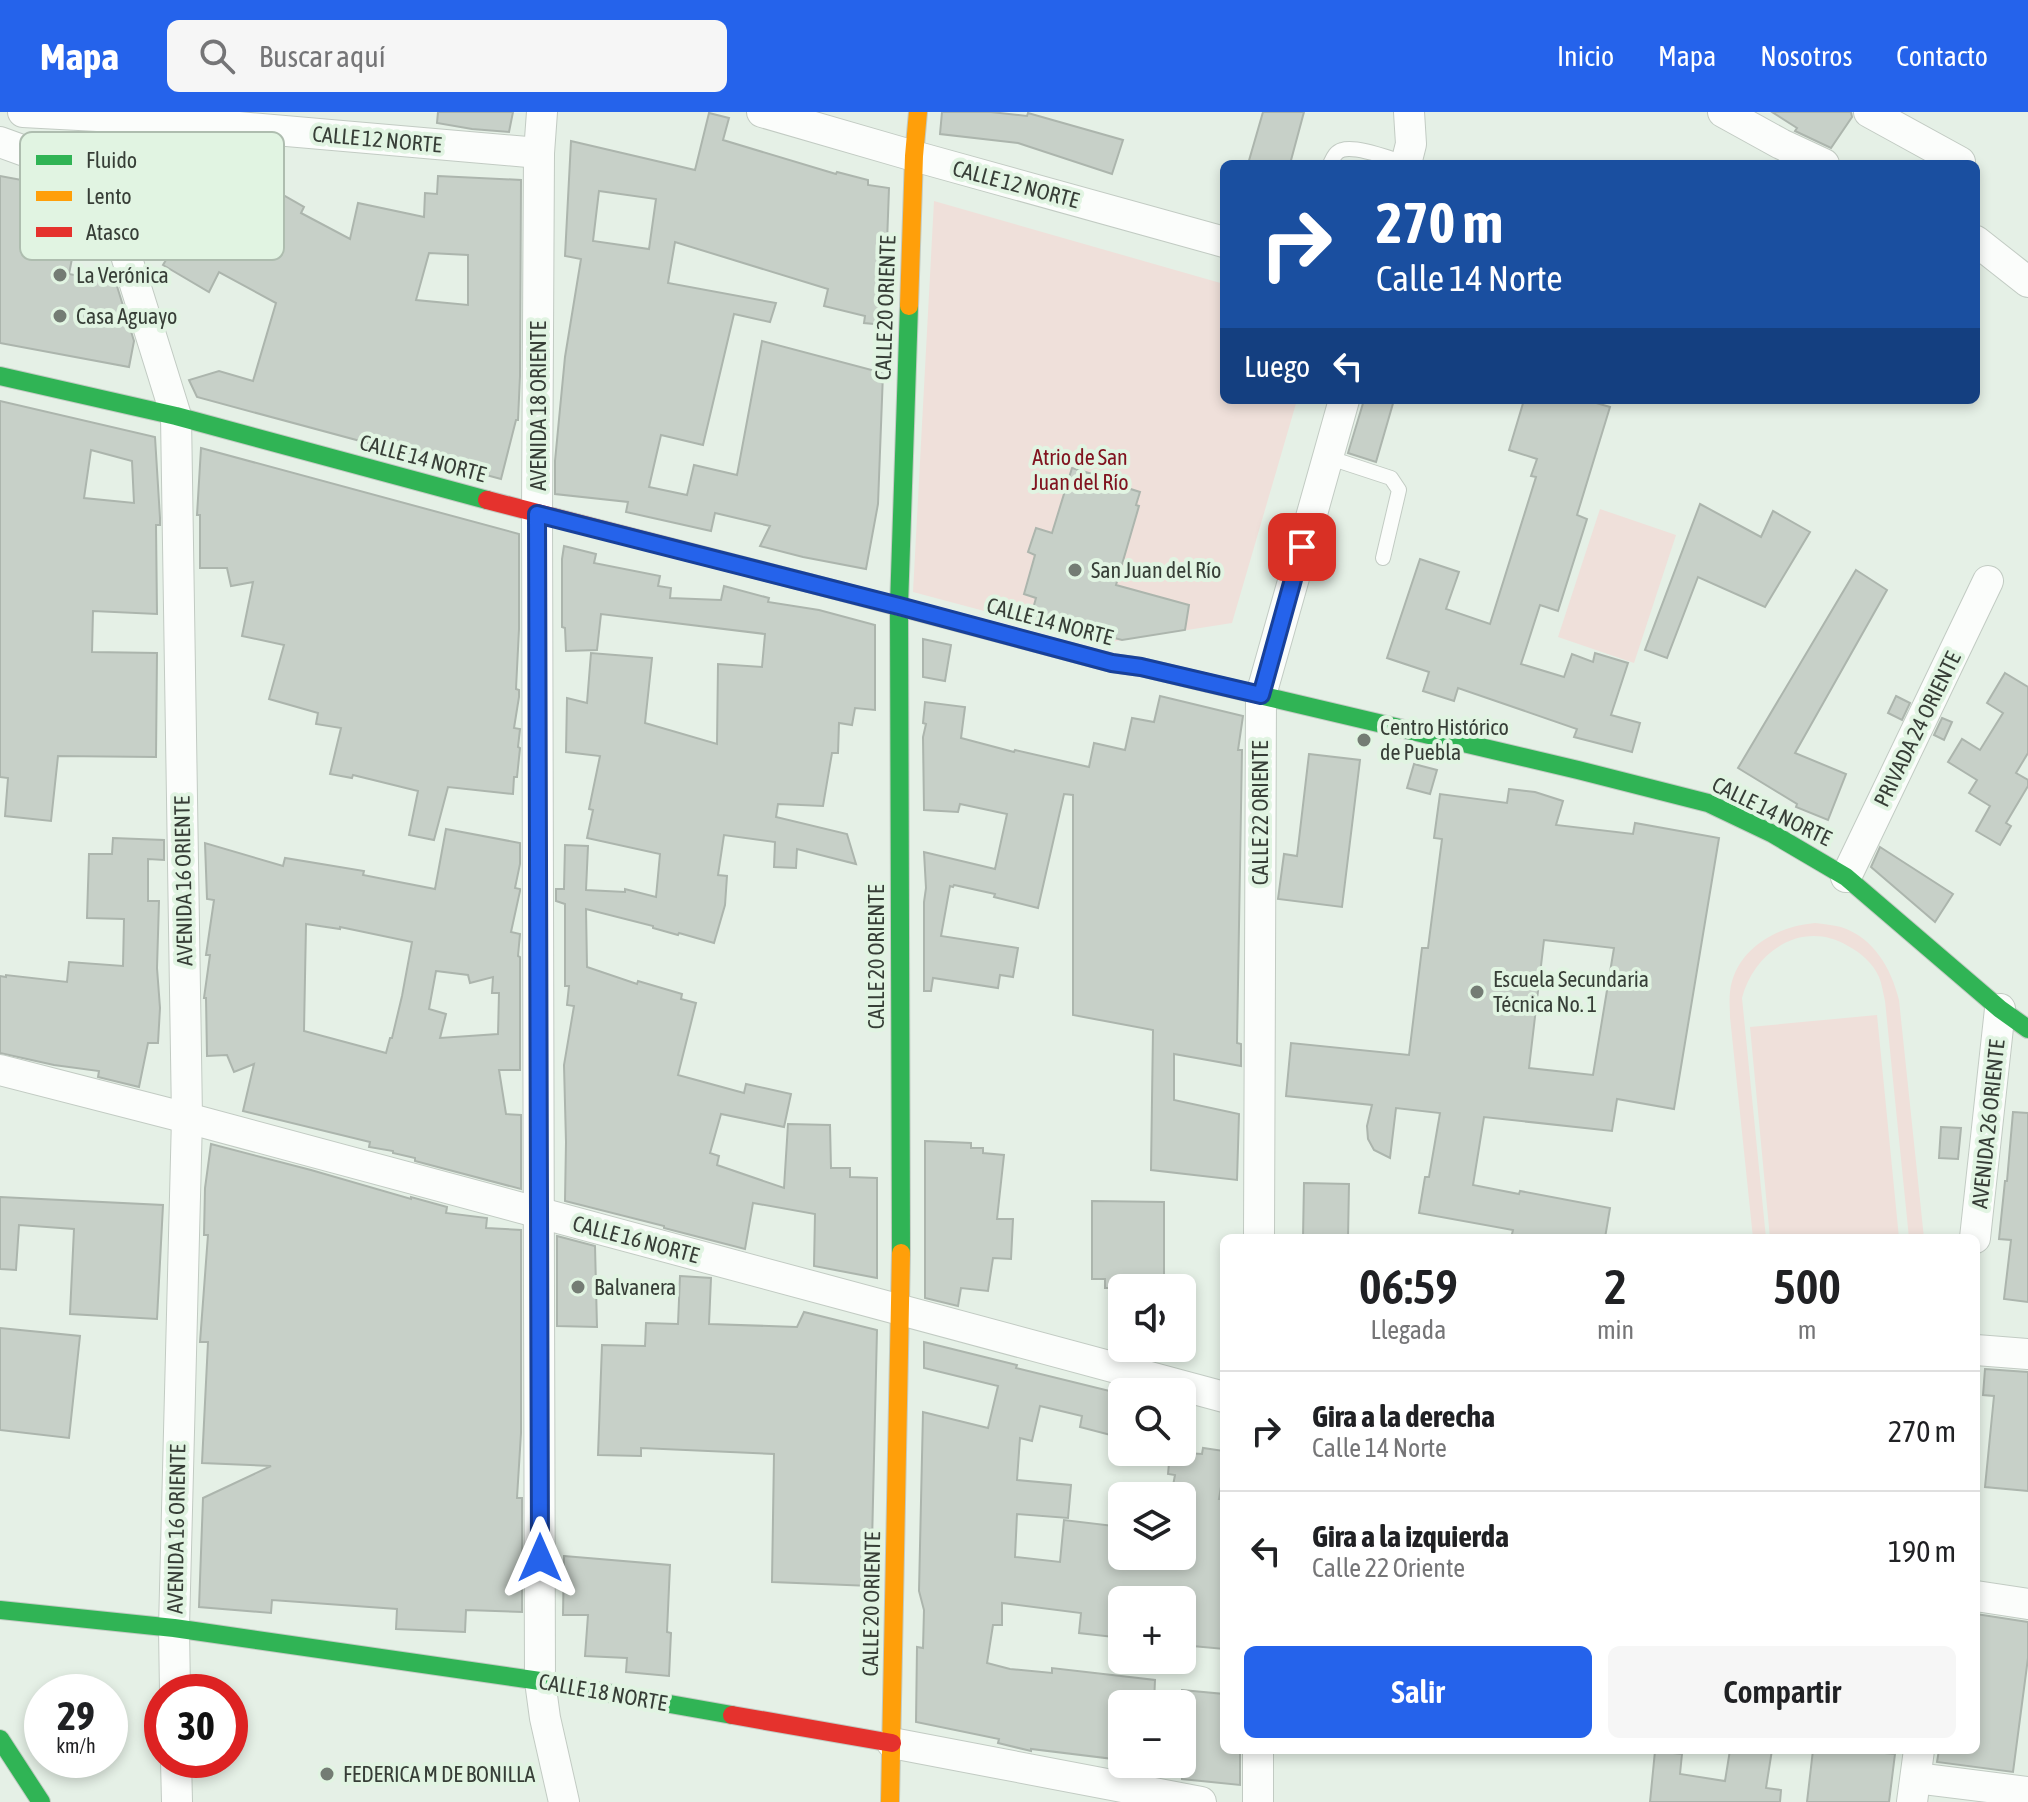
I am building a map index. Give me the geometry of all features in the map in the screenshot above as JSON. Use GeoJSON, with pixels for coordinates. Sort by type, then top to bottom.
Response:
{"type":"FeatureCollection","features":[{"type":"Feature","properties":{"kind":"street","name":"CALLE 12 NORTE"},"geometry":{"type":"LineString","coordinates":[[23,112],[135,118],[539,153]]}},
{"type":"Feature","properties":{"kind":"street","name":"AVENIDA 18 ORIENTE"},"geometry":{"type":"LineString","coordinates":[[542,112],[539,153],[537,514],[540,1681],[564,1802]]}},
{"type":"Feature","properties":{"kind":"street","name":"CALLE 12 NORTE"},"geometry":{"type":"LineString","coordinates":[[762,112],[1220,241]]}},
{"type":"Feature","properties":{"kind":"street","name":"CALLE 20 ORIENTE"},"geometry":{"type":"LineString","coordinates":[[890,1802],[901,1312],[899,606],[918,112]]}},
{"type":"Feature","properties":{"kind":"street"},"geometry":{"type":"LineString","coordinates":[[1408,157],[1409,112]]}},
{"type":"Feature","properties":{"kind":"street"},"geometry":{"type":"LineString","coordinates":[[1408,157],[1426,112]]}},
{"type":"Feature","properties":{"kind":"street"},"geometry":{"type":"LineString","coordinates":[[1723,112],[1815,160]]}},
{"type":"Feature","properties":{"kind":"street"},"geometry":{"type":"LineString","coordinates":[[1869,112],[1956,160]]}},
{"type":"Feature","properties":{"kind":"street"},"geometry":{"type":"LineString","coordinates":[[127,132],[135,118]]}},
{"type":"Feature","properties":{"kind":"street","name":"AVENIDA 16 ORIENTE"},"geometry":{"type":"LineString","coordinates":[[0,142],[20,149]]}},
{"type":"Feature","properties":{"kind":"street"},"geometry":{"type":"LineString","coordinates":[[1980,244],[2028,282]]}},
{"type":"Feature","properties":{"kind":"street","name":"AVENIDA 16 ORIENTE"},"geometry":{"type":"LineString","coordinates":[[127,260],[176,416],[187,1118],[175,1674]]}},
{"type":"Feature","properties":{"kind":"street","name":"CALLE 14 NORTE"},"geometry":{"type":"LineString","coordinates":[[0,376],[176,416],[537,514],[1112,663],[1261,695],[1708,803],[1773,834],[1846,877],[2000,1009],[2028,1029]]}},
{"type":"Feature","properties":{"kind":"street","name":"CALLE 22 ORIENTE"},"geometry":{"type":"LineString","coordinates":[[1259,1234],[1261,695],[1343,404]]}},
{"type":"Feature","properties":{"kind":"street","name":"PRIVADA 24 ORIENTE"},"geometry":{"type":"LineString","coordinates":[[1846,877],[1988,581]]}},
{"type":"Feature","properties":{"kind":"street","name":"AVENIDA 26 ORIENTE"},"geometry":{"type":"LineString","coordinates":[[1975,1234],[2000,1009]]}},
{"type":"Feature","properties":{"kind":"street","name":"CALLE 16 NORTE"},"geometry":{"type":"LineString","coordinates":[[0,1070],[1220,1396]]}},
{"type":"Feature","properties":{"kind":"street"},"geometry":{"type":"LineString","coordinates":[[1980,1350],[2028,1354]]}},
{"type":"Feature","properties":{"kind":"street"},"geometry":{"type":"LineString","coordinates":[[1980,1597],[2028,1604]]}},
{"type":"Feature","properties":{"kind":"street","name":"CALLE 18 NORTE"},"geometry":{"type":"LineString","coordinates":[[0,1610],[174,1628],[540,1681],[1201,1802]]}},
{"type":"Feature","properties":{"kind":"street"},"geometry":{"type":"LineString","coordinates":[[0,1739],[41,1802]]}},
{"type":"Feature","properties":{"kind":"street"},"geometry":{"type":"LineString","coordinates":[[1258,1754],[1258,1802]]}},
{"type":"Feature","properties":{"kind":"street"},"geometry":{"type":"LineString","coordinates":[[1916,1777],[2028,1792]]}},
{"type":"Feature","properties":{"kind":"street"},"geometry":{"type":"LineString","coordinates":[[176,1778],[177,1802]]}},
{"type":"Feature","properties":{"kind":"lane"},"geometry":{"type":"LineString","coordinates":[[1332,160],[1344,149],[1408,157]]}},
{"type":"Feature","properties":{"kind":"lane"},"geometry":{"type":"LineString","coordinates":[[1327,457],[1391,478],[1399,490],[1383,558]]}},
{"type":"Feature","properties":{"kind":"green space","name":"Atrio de San Juan del Río"},"geometry":{"type":"Polygon","coordinates":[[[934,201],[1220,283],[1220,404],[1296,404],[1232,623],[1104,643],[913,592],[934,201]]]}},
{"type":"Feature","properties":{"kind":"green space"},"geometry":{"type":"Polygon","coordinates":[[[1600,509],[1676,535],[1634,663],[1558,637],[1600,509]]]}},
{"type":"Feature","properties":{"kind":"green space"},"geometry":{"type":"Polygon","coordinates":[[[1815,923],[1853,932],[1872,946],[1896,988],[1924,1234],[1909,1234],[1885,1001],[1880,980],[1870,963],[1848,946],[1814,936],[1783,944],[1769,954],[1757,966],[1742,998],[1766,1234],[1753,1234],[1730,992],[1740,964],[1749,952],[1773,935],[1815,923]]]}},
{"type":"Feature","properties":{"kind":"green space"},"geometry":{"type":"Polygon","coordinates":[[[1877,1015],[1899,1234],[1770,1234],[1750,1027],[1877,1015]]]}},
{"type":"Feature","properties":{"kind":"building"},"geometry":{"type":"Polygon","coordinates":[[[438,112],[513,112],[509,132],[437,123],[438,112]]]}},
{"type":"Feature","properties":{"kind":"building"},"geometry":{"type":"Polygon","coordinates":[[[942,112],[1027,116],[1028,113],[1123,140],[1112,174],[1018,143],[940,134],[942,112]]]}},
{"type":"Feature","properties":{"kind":"building"},"geometry":{"type":"Polygon","coordinates":[[[1263,112],[1304,112],[1291,160],[1249,160],[1263,112]]]}},
{"type":"Feature","properties":{"kind":"building"},"geometry":{"type":"Polygon","coordinates":[[[1772,112],[1851,112],[1852,117],[1831,148],[1795,131],[1797,128],[1772,112]]]}},
{"type":"Feature","properties":{"kind":"building"},"geometry":{"type":"Polygon","coordinates":[[[709,113],[729,118],[723,140],[836,174],[868,180],[868,185],[889,188],[884,325],[864,323],[865,316],[824,306],[828,289],[675,242],[668,283],[776,303],[770,322],[734,314],[703,445],[661,435],[649,487],[687,495],[694,465],[737,475],[762,341],[883,373],[878,504],[866,569],[760,546],[770,526],[715,513],[711,531],[626,512],[628,502],[555,494],[555,461],[565,357],[581,259],[565,256],[571,141],[695,170],[709,113]],[[599,191],[593,241],[649,249],[656,199],[599,191]]]}},
{"type":"Feature","properties":{"kind":"building"},"geometry":{"type":"Polygon","coordinates":[[[0,176],[20,180],[20,260],[72,260],[69,274],[116,283],[134,341],[129,367],[0,343],[0,176]]]}},
{"type":"Feature","properties":{"kind":"building"},"geometry":{"type":"Polygon","coordinates":[[[438,176],[521,180],[518,420],[501,479],[197,397],[189,380],[219,371],[253,381],[276,303],[219,272],[209,292],[163,265],[166,260],[284,260],[284,196],[304,207],[301,213],[350,239],[358,203],[424,217],[425,193],[437,194],[438,176]],[[429,253],[416,300],[468,305],[468,255],[429,253]]]}},
{"type":"Feature","properties":{"kind":"building"},"geometry":{"type":"Polygon","coordinates":[[[0,401],[155,437],[160,525],[156,525],[157,614],[93,611],[92,652],[157,653],[156,757],[58,756],[51,821],[5,816],[8,778],[0,777],[0,401]],[[91,450],[84,498],[134,503],[132,461],[91,450]]]}},
{"type":"Feature","properties":{"kind":"building"},"geometry":{"type":"Polygon","coordinates":[[[1363,404],[1393,404],[1376,462],[1348,453],[1363,404]]]}},
{"type":"Feature","properties":{"kind":"building"},"geometry":{"type":"Polygon","coordinates":[[[1523,404],[1600,404],[1610,407],[1577,515],[1587,519],[1558,611],[1540,605],[1521,664],[1564,677],[1572,654],[1593,662],[1595,653],[1628,663],[1611,715],[1640,723],[1632,752],[1574,737],[1577,729],[1458,688],[1454,701],[1423,691],[1429,672],[1387,658],[1420,559],[1459,572],[1446,609],[1490,624],[1536,477],[1531,476],[1537,459],[1509,450],[1523,404]]]}},
{"type":"Feature","properties":{"kind":"building"},"geometry":{"type":"Polygon","coordinates":[[[201,448],[519,534],[516,689],[519,690],[519,697],[514,728],[520,729],[520,748],[513,794],[448,787],[434,840],[409,835],[418,791],[353,775],[352,778],[330,774],[341,728],[316,724],[318,713],[269,699],[284,645],[242,636],[253,582],[231,586],[227,568],[200,568],[200,515],[197,515],[201,448]]]}},
{"type":"Feature","properties":{"kind":"building","name":"San Juan del Río"},"geometry":{"type":"Polygon","coordinates":[[[1072,468],[1119,482],[1118,485],[1140,492],[1136,505],[1139,506],[1116,585],[1189,605],[1185,630],[1122,640],[1031,616],[1036,598],[1024,594],[1035,555],[1028,552],[1036,528],[1052,533],[1072,468]]]}},
{"type":"Feature","properties":{"kind":"building"},"geometry":{"type":"Polygon","coordinates":[[[1700,504],[1761,537],[1773,511],[1810,532],[1765,607],[1698,577],[1667,658],[1645,650],[1700,504]]]}},
{"type":"Feature","properties":{"kind":"building"},"geometry":{"type":"Polygon","coordinates":[[[564,546],[596,554],[594,563],[660,576],[658,586],[671,588],[670,598],[721,600],[724,586],[769,598],[768,602],[819,610],[875,625],[875,710],[855,708],[852,725],[839,723],[838,753],[832,753],[823,806],[778,804],[776,817],[847,834],[856,864],[797,849],[796,868],[774,867],[775,842],[724,835],[718,875],[727,876],[725,905],[714,943],[586,909],[587,967],[637,984],[638,981],[682,994],[681,999],[696,1003],[678,1075],[744,1093],[746,1084],[791,1094],[784,1127],[721,1114],[710,1153],[719,1156],[717,1165],[784,1188],[788,1124],[830,1125],[831,1168],[850,1168],[850,1177],[877,1178],[877,1278],[814,1266],[815,1214],[753,1203],[745,1249],[565,1201],[564,1065],[574,1006],[567,1005],[565,904],[556,901],[556,889],[564,889],[565,845],[588,846],[586,890],[625,892],[625,889],[656,897],[660,854],[587,838],[593,810],[589,809],[600,756],[566,752],[567,698],[587,703],[591,653],[652,658],[645,723],[717,744],[718,664],[762,667],[765,634],[601,614],[597,650],[566,651],[565,628],[562,627],[564,546]]]}},
{"type":"Feature","properties":{"kind":"building"},"geometry":{"type":"Polygon","coordinates":[[[1856,570],[1887,590],[1795,753],[1846,774],[1828,820],[1796,807],[1797,804],[1738,768],[1856,570]]]}},
{"type":"Feature","properties":{"kind":"building"},"geometry":{"type":"Polygon","coordinates":[[[923,639],[951,645],[945,681],[923,677],[923,639]]]}},
{"type":"Feature","properties":{"kind":"building"},"geometry":{"type":"Polygon","coordinates":[[[2005,673],[2028,687],[2028,753],[2016,773],[2028,780],[2028,786],[2006,823],[2011,826],[2000,845],[1976,831],[1990,806],[1969,793],[1977,780],[1948,762],[1962,739],[1980,750],[2003,713],[1987,703],[2005,673]]]}},
{"type":"Feature","properties":{"kind":"building"},"geometry":{"type":"Polygon","coordinates":[[[1160,696],[1243,716],[1238,750],[1242,750],[1237,1043],[1241,1044],[1241,1066],[1174,1054],[1174,1100],[1239,1114],[1237,1180],[1151,1170],[1153,1030],[1073,1015],[1073,795],[1064,794],[1038,908],[994,897],[995,894],[950,886],[941,936],[1018,948],[1013,977],[1000,975],[998,988],[933,978],[931,991],[924,991],[924,852],[995,869],[1007,814],[960,804],[958,812],[924,810],[925,702],[965,707],[961,738],[1089,767],[1094,743],[1125,750],[1132,718],[1154,722],[1160,696]]]}},
{"type":"Feature","properties":{"kind":"building"},"geometry":{"type":"Polygon","coordinates":[[[1896,696],[1910,703],[1902,720],[1888,713],[1896,696]]]}},
{"type":"Feature","properties":{"kind":"building"},"geometry":{"type":"Polygon","coordinates":[[[1942,718],[1952,722],[1944,740],[1934,735],[1942,718]]]}},
{"type":"Feature","properties":{"kind":"building"},"geometry":{"type":"Polygon","coordinates":[[[1309,754],[1360,760],[1342,907],[1278,899],[1284,854],[1297,856],[1309,754]]]}},
{"type":"Feature","properties":{"kind":"building"},"geometry":{"type":"Polygon","coordinates":[[[1414,764],[1437,770],[1430,794],[1407,788],[1414,764]]]}},
{"type":"Feature","properties":{"kind":"building"},"geometry":{"type":"Polygon","coordinates":[[[1509,789],[1535,792],[1563,801],[1556,825],[1633,834],[1635,823],[1719,838],[1674,1109],[1617,1099],[1612,1131],[1484,1117],[1473,1185],[1610,1208],[1606,1234],[1512,1234],[1513,1230],[1419,1213],[1440,1113],[1396,1108],[1390,1158],[1374,1150],[1368,1139],[1367,1126],[1372,1105],[1286,1096],[1291,1043],[1409,1055],[1422,948],[1428,948],[1442,839],[1434,838],[1440,794],[1507,803],[1509,789]],[[1544,940],[1529,1068],[1593,1075],[1614,948],[1544,940]]]}},
{"type":"Feature","properties":{"kind":"building"},"geometry":{"type":"Polygon","coordinates":[[[446,829],[520,843],[515,888],[520,891],[511,932],[520,934],[520,1070],[499,1070],[506,1114],[521,1115],[521,1189],[415,1161],[415,1158],[393,1151],[369,1147],[370,1142],[243,1111],[254,1064],[234,1072],[227,1055],[207,1056],[204,998],[214,900],[207,899],[205,843],[283,866],[285,858],[364,871],[363,875],[435,889],[446,829]],[[306,924],[304,1031],[386,1053],[402,996],[412,942],[340,927],[306,924]],[[436,971],[429,1009],[446,1014],[440,1038],[498,1034],[499,993],[492,993],[493,977],[470,983],[468,975],[436,971]]]}},
{"type":"Feature","properties":{"kind":"building"},"geometry":{"type":"Polygon","coordinates":[[[113,838],[164,840],[164,860],[148,859],[148,901],[159,901],[158,1043],[148,1043],[139,1087],[98,1077],[99,1071],[0,1053],[0,976],[67,982],[69,962],[123,966],[124,919],[87,918],[89,854],[112,854],[113,838]]]}},
{"type":"Feature","properties":{"kind":"building"},"geometry":{"type":"Polygon","coordinates":[[[1880,847],[1953,894],[1935,922],[1871,867],[1880,847]]]}},
{"type":"Feature","properties":{"kind":"building"},"geometry":{"type":"Polygon","coordinates":[[[2013,1112],[2028,1113],[2028,1302],[2004,1299],[2011,1240],[1999,1239],[2013,1112]]]}},
{"type":"Feature","properties":{"kind":"building"},"geometry":{"type":"Polygon","coordinates":[[[1941,1127],[1961,1128],[1958,1159],[1939,1158],[1941,1127]]]}},
{"type":"Feature","properties":{"kind":"building"},"geometry":{"type":"Polygon","coordinates":[[[925,1141],[971,1143],[971,1148],[983,1148],[983,1153],[1004,1155],[997,1219],[1013,1219],[1011,1259],[993,1258],[988,1291],[961,1288],[958,1306],[925,1298],[925,1141]]]}},
{"type":"Feature","properties":{"kind":"building"},"geometry":{"type":"Polygon","coordinates":[[[211,1144],[447,1207],[446,1213],[487,1218],[486,1228],[521,1230],[521,1433],[517,1498],[522,1498],[522,1612],[466,1610],[465,1632],[396,1629],[397,1609],[272,1600],[271,1613],[199,1607],[203,1498],[271,1466],[202,1463],[208,1342],[200,1342],[208,1235],[204,1235],[205,1188],[211,1144]]]}},
{"type":"Feature","properties":{"kind":"building"},"geometry":{"type":"Polygon","coordinates":[[[1304,1183],[1349,1184],[1348,1234],[1303,1234],[1304,1183]]]}},
{"type":"Feature","properties":{"kind":"building"},"geometry":{"type":"Polygon","coordinates":[[[0,1197],[163,1205],[157,1319],[70,1314],[74,1229],[19,1225],[16,1270],[0,1269],[0,1197]]]}},
{"type":"Feature","properties":{"kind":"building"},"geometry":{"type":"Polygon","coordinates":[[[1092,1201],[1164,1202],[1164,1274],[1108,1274],[1108,1288],[1105,1288],[1105,1279],[1092,1279],[1092,1201]]]}},
{"type":"Feature","properties":{"kind":"building","name":"Balvanera"},"geometry":{"type":"Polygon","coordinates":[[[557,1236],[595,1246],[597,1327],[557,1326],[557,1236]]]}},
{"type":"Feature","properties":{"kind":"building"},"geometry":{"type":"Polygon","coordinates":[[[680,1276],[711,1278],[709,1324],[797,1327],[804,1312],[877,1330],[871,1586],[772,1582],[774,1454],[641,1448],[641,1456],[598,1455],[602,1345],[645,1346],[646,1323],[678,1324],[680,1276]]]}},
{"type":"Feature","properties":{"kind":"building"},"geometry":{"type":"Polygon","coordinates":[[[0,1328],[80,1336],[69,1438],[0,1430],[0,1328]]]}},
{"type":"Feature","properties":{"kind":"building"},"geometry":{"type":"Polygon","coordinates":[[[924,1342],[1108,1391],[1108,1434],[1080,1427],[1082,1416],[1040,1406],[1032,1441],[1020,1438],[1017,1480],[1071,1485],[1068,1518],[1017,1514],[1015,1557],[1060,1562],[1064,1520],[1108,1525],[1108,1570],[1196,1570],[1196,1482],[1174,1482],[1175,1475],[1168,1474],[1169,1466],[1196,1466],[1196,1454],[1202,1454],[1203,1448],[1220,1450],[1220,1649],[1196,1646],[1196,1586],[1108,1586],[1108,1636],[1079,1633],[1081,1613],[1002,1603],[1002,1625],[993,1625],[987,1663],[1010,1669],[1052,1673],[1052,1668],[1155,1680],[1155,1690],[1108,1690],[1108,1758],[1031,1751],[998,1743],[999,1739],[916,1722],[917,1647],[923,1648],[924,1610],[919,1591],[923,1412],[988,1428],[998,1386],[924,1368],[924,1342]]]}},
{"type":"Feature","properties":{"kind":"building"},"geometry":{"type":"Polygon","coordinates":[[[1985,1369],[2028,1372],[2028,1491],[1985,1487],[1994,1396],[1983,1395],[1985,1369]]]}},
{"type":"Feature","properties":{"kind":"building"},"geometry":{"type":"Polygon","coordinates":[[[564,1556],[670,1565],[669,1676],[626,1672],[627,1658],[585,1656],[588,1615],[563,1615],[564,1556]]]}},
{"type":"Feature","properties":{"kind":"building"},"geometry":{"type":"Polygon","coordinates":[[[1980,1615],[2028,1622],[2028,1658],[2013,1772],[1937,1762],[1938,1754],[1980,1754],[1980,1615]]]}},
{"type":"Feature","properties":{"kind":"building"},"geometry":{"type":"Polygon","coordinates":[[[1196,1691],[1220,1694],[1220,1754],[1240,1754],[1240,1785],[1182,1779],[1196,1778],[1196,1691]]]}},
{"type":"Feature","properties":{"kind":"building"},"geometry":{"type":"Polygon","coordinates":[[[1655,1754],[1682,1754],[1680,1774],[1725,1781],[1729,1754],[1771,1754],[1766,1788],[1781,1790],[1780,1802],[1650,1802],[1655,1754]]]}},
{"type":"Feature","properties":{"kind":"building"},"geometry":{"type":"Polygon","coordinates":[[[1813,1754],[1895,1754],[1889,1802],[1807,1802],[1813,1754]]]}},
{"type":"Feature","properties":{"kind":"traffic: fast"},"geometry":{"type":"LineString","coordinates":[[901,1253],[899,606],[909,306]]}},
{"type":"Feature","properties":{"kind":"traffic: fast"},"geometry":{"type":"LineString","coordinates":[[0,376],[176,416],[487,500]]}},
{"type":"Feature","properties":{"kind":"traffic: fast"},"geometry":{"type":"LineString","coordinates":[[1208,683],[1708,803],[1773,834],[1846,877],[2000,1009],[2028,1029]]}},
{"type":"Feature","properties":{"kind":"traffic: fast"},"geometry":{"type":"LineString","coordinates":[[0,1610],[174,1628],[540,1681],[732,1715]]}},
{"type":"Feature","properties":{"kind":"traffic: fast"},"geometry":{"type":"LineString","coordinates":[[0,1739],[41,1802]]}},
{"type":"Feature","properties":{"kind":"traffic: slow"},"geometry":{"type":"LineString","coordinates":[[909,306],[918,112]]}},
{"type":"Feature","properties":{"kind":"traffic: slow"},"geometry":{"type":"LineString","coordinates":[[809,583],[1112,663],[1208,683]]}},
{"type":"Feature","properties":{"kind":"traffic: slow"},"geometry":{"type":"LineString","coordinates":[[890,1802],[901,1253]]}},
{"type":"Feature","properties":{"kind":"traffic: jam"},"geometry":{"type":"LineString","coordinates":[[487,500],[809,583]]}},
{"type":"Feature","properties":{"kind":"traffic: jam"},"geometry":{"type":"LineString","coordinates":[[732,1715],[892,1743]]}},
{"type":"Feature","properties":{"kind":"place","name":"La Verónica"},"geometry":{"type":"Point","coordinates":[60,275]}},
{"type":"Feature","properties":{"kind":"place","name":"Casa Aguayo"},"geometry":{"type":"Point","coordinates":[60,316]}},
{"type":"Feature","properties":{"kind":"place","name":"San Juan del Río"},"geometry":{"type":"Point","coordinates":[1075,570]}},
{"type":"Feature","properties":{"kind":"place","name":"Centro Histórico de Puebla"},"geometry":{"type":"Point","coordinates":[1364,740]}},
{"type":"Feature","properties":{"kind":"place","name":"Escuela Secundaria Técnica No. 1"},"geometry":{"type":"Point","coordinates":[1477,992]}},
{"type":"Feature","properties":{"kind":"place","name":"Balvanera"},"geometry":{"type":"Point","coordinates":[578,1287]}},
{"type":"Feature","properties":{"kind":"place","name":"FEDERICA M DE BONILLA"},"geometry":{"type":"Point","coordinates":[327,1774]}},
{"type":"Feature","properties":{"kind":"route"},"geometry":{"type":"LineString","coordinates":[[540,1558],[537,514],[1112,663],[1261,695],[1302,547]]}}]}
